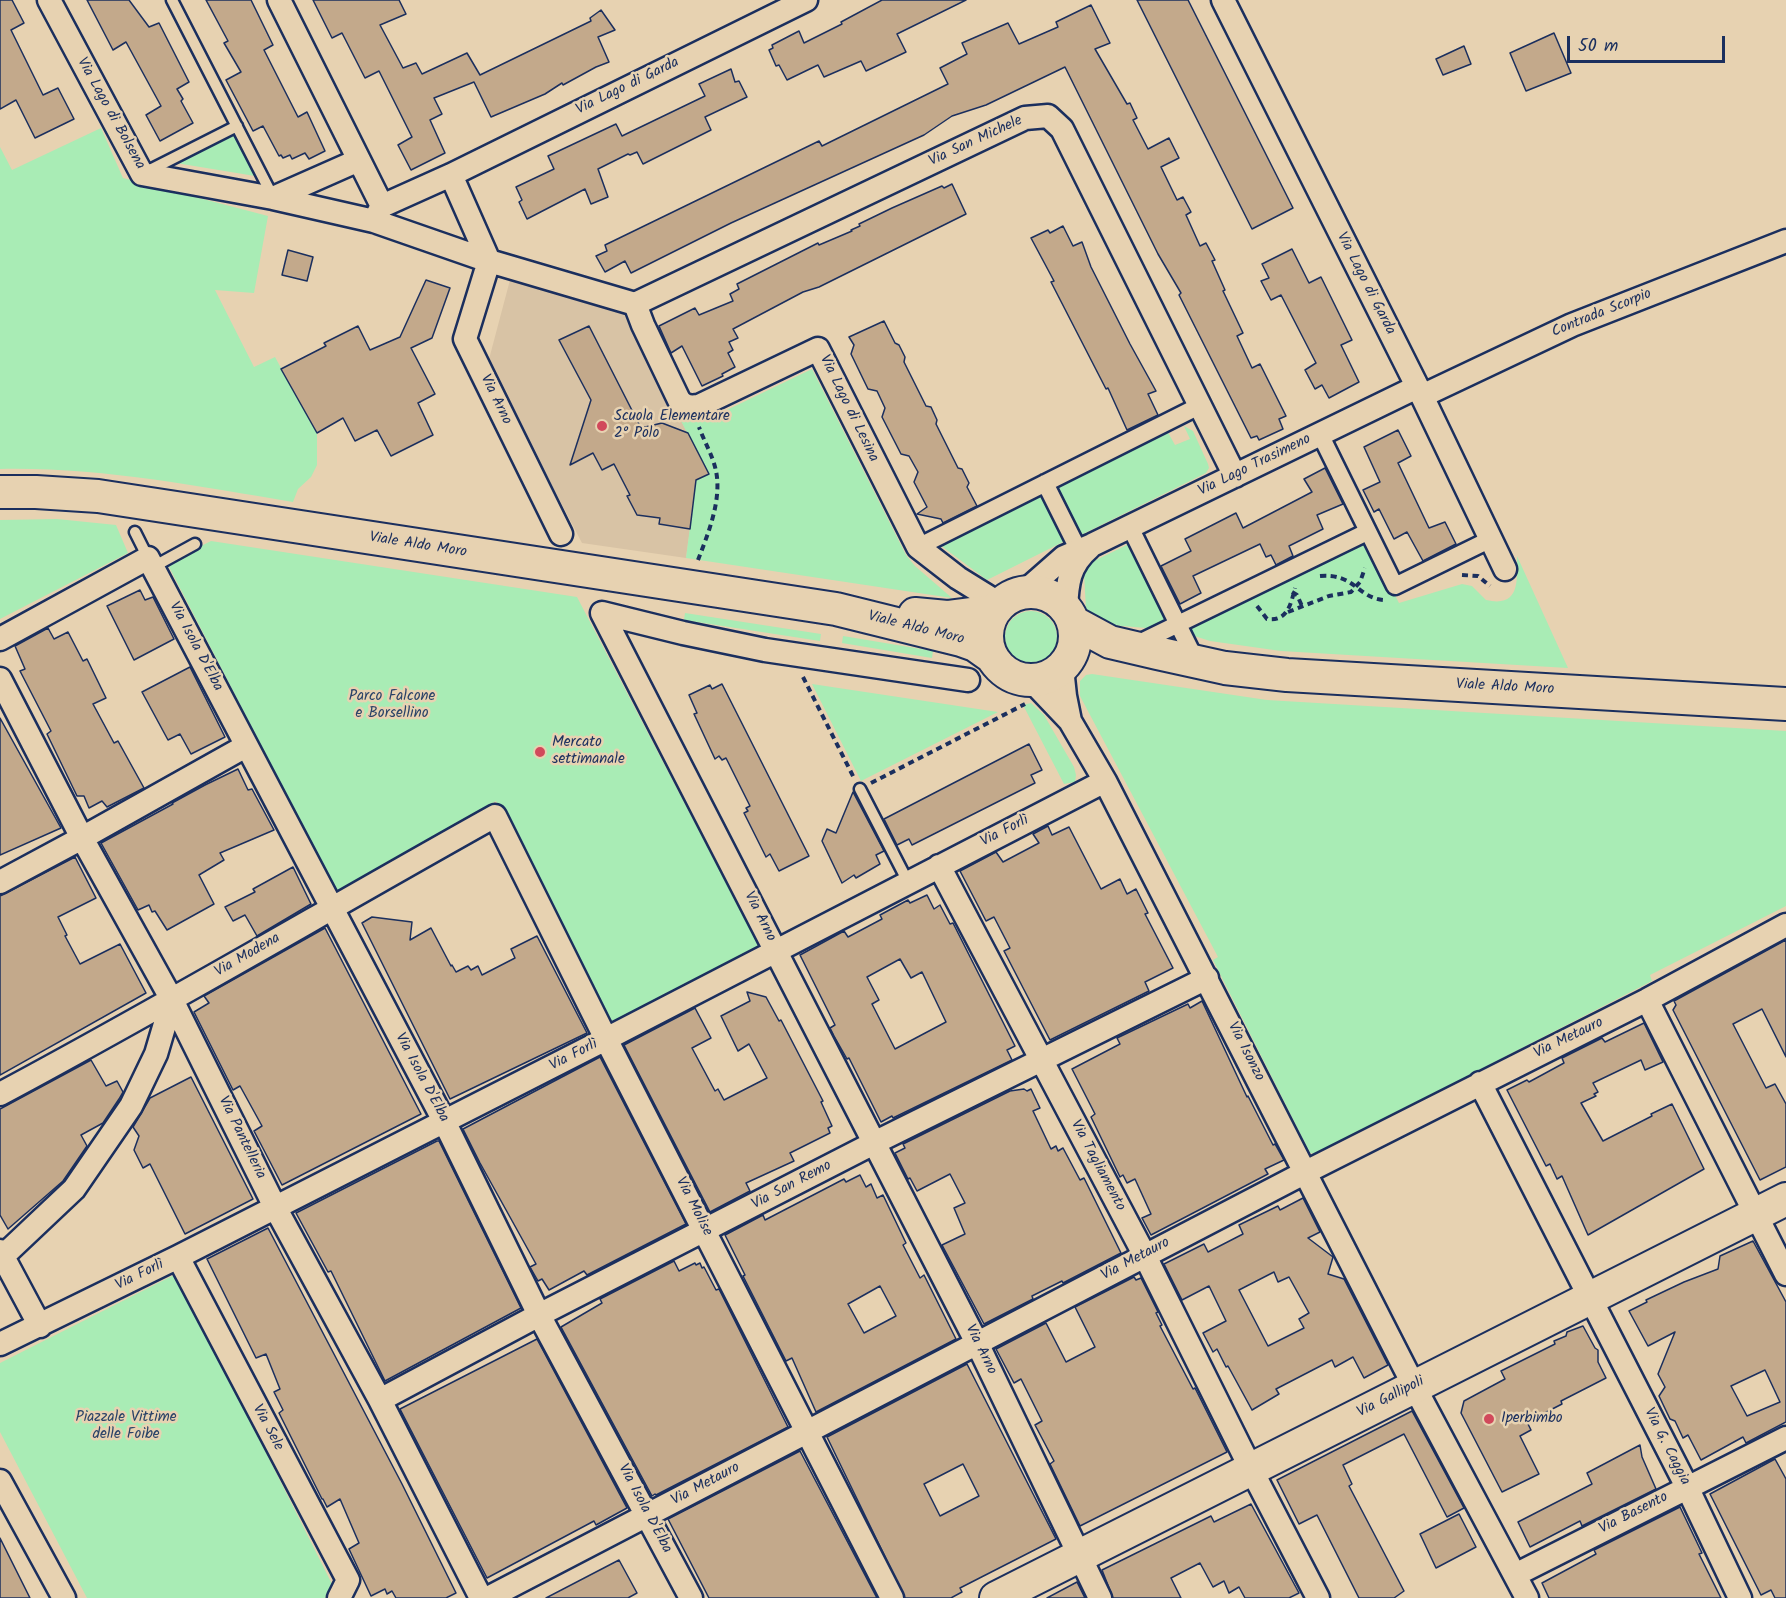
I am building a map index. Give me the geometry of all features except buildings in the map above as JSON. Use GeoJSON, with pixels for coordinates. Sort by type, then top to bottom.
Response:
{"type":"FeatureCollection","features":[{"type":"Feature","properties":{"kind":"main road","name":"Viale Aldo Moro"},"geometry":{"type":"LineString","coordinates":[[0,492],[89,495],[152,503],[527,563],[836,609],[947,617],[1047,594],[1061,603],[1070,616],[1131,654]]}},
{"type":"Feature","properties":{"kind":"main road","name":"Viale Aldo Moro"},"geometry":{"type":"LineString","coordinates":[[992,657],[987,629],[1006,603]]}},
{"type":"Feature","properties":{"kind":"main road","name":"Viale Aldo Moro"},"geometry":{"type":"LineString","coordinates":[[836,609],[975,645],[992,657],[1008,674],[1019,679],[1031,692],[1042,679],[1053,675],[1066,663],[1131,654],[1287,675],[1786,704]]}},
{"type":"Feature","properties":{"kind":"main road"},"geometry":{"type":"LineString","coordinates":[[1066,663],[1074,647],[1076,635],[1070,616]]}},
{"type":"Feature","properties":{"kind":"main road","name":"Via Gallipoli"},"geometry":{"type":"LineString","coordinates":[[996,1598],[1786,1198]]}},
{"type":"Feature","properties":{"kind":"street","name":"Via Lago di Bolsena"},"geometry":{"type":"LineString","coordinates":[[49,0],[142,174],[378,214],[489,261],[635,304]]}},
{"type":"Feature","properties":{"kind":"street"},"geometry":{"type":"LineString","coordinates":[[279,0],[359,160],[378,214]]}},
{"type":"Feature","properties":{"kind":"street","name":"Via Lago di Garda"},"geometry":{"type":"LineString","coordinates":[[378,214],[451,175],[806,0]]}},
{"type":"Feature","properties":{"kind":"street","name":"Via Lago di Garda"},"geometry":{"type":"LineString","coordinates":[[1222,0],[1420,391],[1505,569]]}},
{"type":"Feature","properties":{"kind":"street","name":"Via San Michele"},"geometry":{"type":"LineString","coordinates":[[635,304],[1025,118],[1048,116],[1062,129],[1235,476]]}},
{"type":"Feature","properties":{"kind":"street"},"geometry":{"type":"LineString","coordinates":[[273,198],[359,160]]}},
{"type":"Feature","properties":{"kind":"street"},"geometry":{"type":"LineString","coordinates":[[451,175],[489,261]]}},
{"type":"Feature","properties":{"kind":"street","name":"Contrada Scorpio"},"geometry":{"type":"LineString","coordinates":[[1420,391],[1572,324],[1786,241]]}},
{"type":"Feature","properties":{"kind":"street","name":"Via Arno"},"geometry":{"type":"LineString","coordinates":[[489,261],[465,339],[561,534]]}},
{"type":"Feature","properties":{"kind":"street"},"geometry":{"type":"LineString","coordinates":[[635,304],[679,399],[690,407]]}},
{"type":"Feature","properties":{"kind":"street","name":"Via Lago di Lesina"},"geometry":{"type":"LineString","coordinates":[[690,407],[699,406],[818,349],[918,547],[958,578],[1006,603]]}},
{"type":"Feature","properties":{"kind":"street","name":"Via Lago Trasimeno"},"geometry":{"type":"LineString","coordinates":[[1006,603],[1064,557],[1084,550],[1320,434],[1420,391]]}},
{"type":"Feature","properties":{"kind":"street"},"geometry":{"type":"LineString","coordinates":[[918,547],[1199,406]]}},
{"type":"Feature","properties":{"kind":"street"},"geometry":{"type":"LineString","coordinates":[[1320,434],[1361,535],[1395,586],[1491,539]]}},
{"type":"Feature","properties":{"kind":"street"},"geometry":{"type":"LineString","coordinates":[[1045,483],[1084,550],[1073,565],[1068,587],[1070,616]]}},
{"type":"Feature","properties":{"kind":"street"},"geometry":{"type":"LineString","coordinates":[[1130,527],[1178,624],[1207,666]]}},
{"type":"Feature","properties":{"kind":"street"},"geometry":{"type":"LineString","coordinates":[[1131,654],[1178,624],[1361,535]]}},
{"type":"Feature","properties":{"kind":"street"},"geometry":{"type":"LineString","coordinates":[[0,639],[150,563]]}},
{"type":"Feature","properties":{"kind":"street","name":"Via Isola D'Elba"},"geometry":{"type":"LineString","coordinates":[[150,563],[444,1121],[539,1315],[692,1598]]}},
{"type":"Feature","properties":{"kind":"street","name":"Via Arno"},"geometry":{"type":"LineString","coordinates":[[968,680],[791,653],[683,633],[602,613],[977,1343],[1100,1598]]}},
{"type":"Feature","properties":{"kind":"street"},"geometry":{"type":"LineString","coordinates":[[1066,663],[1065,696],[1070,721]]}},
{"type":"Feature","properties":{"kind":"street","name":"Via Pantelleria"},"geometry":{"type":"LineString","coordinates":[[0,679],[82,838],[172,1000],[275,1207],[380,1400],[481,1598]]}},
{"type":"Feature","properties":{"kind":"street"},"geometry":{"type":"LineString","coordinates":[[1031,692],[1070,721]]}},
{"type":"Feature","properties":{"kind":"street","name":"Via Isonzo"},"geometry":{"type":"LineString","coordinates":[[1070,721],[1105,781],[1414,1386],[1527,1598]]}},
{"type":"Feature","properties":{"kind":"street"},"geometry":{"type":"LineString","coordinates":[[0,882],[246,746]]}},
{"type":"Feature","properties":{"kind":"street","name":"Via Forlì"},"geometry":{"type":"LineString","coordinates":[[0,1344],[178,1257],[606,1039],[1105,781]]}},
{"type":"Feature","properties":{"kind":"street","name":"Via Modena"},"geometry":{"type":"LineString","coordinates":[[0,1094],[172,1000],[331,907],[495,816]]}},
{"type":"Feature","properties":{"kind":"street","name":"Via Molise"},"geometry":{"type":"LineString","coordinates":[[495,816],[606,1039],[892,1598]]}},
{"type":"Feature","properties":{"kind":"street","name":"Via Tagliamento"},"geometry":{"type":"LineString","coordinates":[[939,866],[1145,1256],[1318,1598]]}},
{"type":"Feature","properties":{"kind":"street","name":"Via Metauro"},"geometry":{"type":"LineString","coordinates":[[488,1598],[1306,1172],[1647,1000],[1786,925]]}},
{"type":"Feature","properties":{"kind":"street","name":"Via San Remo"},"geometry":{"type":"LineString","coordinates":[[380,1400],[539,1315],[874,1143],[1207,978]]}},
{"type":"Feature","properties":{"kind":"street"},"geometry":{"type":"LineString","coordinates":[[40,1326],[1,1255],[74,1189],[130,1106],[156,1054],[172,1000]]}},
{"type":"Feature","properties":{"kind":"street"},"geometry":{"type":"LineString","coordinates":[[1647,1000],[1786,1274]]}},
{"type":"Feature","properties":{"kind":"street","name":"Via G. Caggia"},"geometry":{"type":"LineString","coordinates":[[1480,1083],[1687,1487],[1740,1598]]}},
{"type":"Feature","properties":{"kind":"street","name":"Via Sele"},"geometry":{"type":"LineString","coordinates":[[178,1257],[348,1580],[339,1598]]}},
{"type":"Feature","properties":{"kind":"street","name":"Via Basento"},"geometry":{"type":"LineString","coordinates":[[1515,1575],[1786,1438]]}},
{"type":"Feature","properties":{"kind":"street"},"geometry":{"type":"LineString","coordinates":[[0,1480],[64,1598]]}},
{"type":"Feature","properties":{"kind":"lane"},"geometry":{"type":"LineString","coordinates":[[172,0],[273,198]]}},
{"type":"Feature","properties":{"kind":"lane"},"geometry":{"type":"LineString","coordinates":[[142,174],[237,126]]}},
{"type":"Feature","properties":{"kind":"lane"},"geometry":{"type":"LineString","coordinates":[[135,532],[150,563],[195,544]]}},
{"type":"Feature","properties":{"kind":"lane"},"geometry":{"type":"LineString","coordinates":[[860,789],[908,882]]}},
{"type":"Feature","properties":{"kind":"path"},"geometry":{"type":"LineString","coordinates":[[690,407],[716,472],[717,490],[712,520],[698,560]]}},
{"type":"Feature","properties":{"kind":"path"},"geometry":{"type":"LineString","coordinates":[[1249,590],[1267,619],[1276,619],[1319,599],[1351,592],[1357,586],[1365,570],[1361,535]]}},
{"type":"Feature","properties":{"kind":"path"},"geometry":{"type":"LineString","coordinates":[[1454,577],[1472,574],[1488,585],[1499,587],[1508,582],[1509,577],[1505,569]]}},
{"type":"Feature","properties":{"kind":"path"},"geometry":{"type":"LineString","coordinates":[[1315,577],[1343,578],[1378,599],[1391,600]]}},
{"type":"Feature","properties":{"kind":"path"},"geometry":{"type":"LineString","coordinates":[[1285,614],[1290,609],[1294,589],[1298,585]]}},
{"type":"Feature","properties":{"kind":"path"},"geometry":{"type":"LineString","coordinates":[[791,653],[860,789],[1023,705],[1031,692]]}},
{"type":"Feature","properties":{"kind":"shaded area","name":"Scuola Elementare 2° Polo"},"geometry":{"type":"Polygon","coordinates":[[[510,280],[624,312],[709,474],[690,529],[686,558],[582,543],[488,363],[510,280]]]}},
{"type":"Feature","properties":{"kind":"green space"},"geometry":{"type":"Polygon","coordinates":[[[101,128],[123,178],[268,216],[254,293],[215,290],[254,367],[275,357],[317,433],[317,465],[311,477],[298,489],[293,502],[110,474],[0,469],[0,147],[12,170],[101,128]]]}},
{"type":"Feature","properties":{"kind":"green space"},"geometry":{"type":"Polygon","coordinates":[[[234,134],[255,176],[176,163],[234,134]]]}},
{"type":"Feature","properties":{"kind":"green space"},"geometry":{"type":"Polygon","coordinates":[[[812,369],[906,555],[915,566],[952,598],[686,558],[696,480],[708,474],[676,411],[686,417],[704,416],[706,420],[812,369]]]}},
{"type":"Feature","properties":{"kind":"green space"},"geometry":{"type":"Polygon","coordinates":[[[1184,426],[1193,431],[1208,464],[1209,468],[1206,473],[1079,536],[1053,483],[1165,427],[1175,445],[1190,439],[1184,426]]]}},
{"type":"Feature","properties":{"kind":"green space"},"geometry":{"type":"Polygon","coordinates":[[[1039,490],[1065,541],[987,580],[936,542],[1039,490]]]}},
{"type":"Feature","properties":{"kind":"green space"},"geometry":{"type":"Polygon","coordinates":[[[57,519],[116,525],[128,553],[0,619],[0,520],[57,519]]]}},
{"type":"Feature","properties":{"kind":"green space"},"geometry":{"type":"Polygon","coordinates":[[[1365,537],[1399,603],[1462,584],[1472,586],[1486,600],[1506,600],[1515,590],[1517,556],[1568,668],[1281,651],[1210,641],[1188,634],[1186,625],[1365,537]]]}},
{"type":"Feature","properties":{"kind":"green space","name":"Parco Falcone e Borsellino"},"geometry":{"type":"Polygon","coordinates":[[[211,541],[577,597],[761,950],[611,1028],[496,801],[337,892],[167,563],[211,541]]]}},
{"type":"Feature","properties":{"kind":"green space"},"geometry":{"type":"Polygon","coordinates":[[[1133,542],[1173,622],[1158,629],[1099,624],[1086,609],[1084,573],[1087,567],[1094,561],[1133,542]]]}},
{"type":"Feature","properties":{"kind":"green space"},"geometry":{"type":"Polygon","coordinates":[[[1026,611],[1036,611],[1050,618],[1057,637],[1050,656],[1036,663],[1026,663],[1016,659],[1009,652],[1005,642],[1005,632],[1009,622],[1016,615],[1026,611]]]}},
{"type":"Feature","properties":{"kind":"green space"},"geometry":{"type":"Polygon","coordinates":[[[685,613],[821,634],[820,641],[684,620],[685,613]]]}},
{"type":"Feature","properties":{"kind":"green space"},"geometry":{"type":"Polygon","coordinates":[[[843,636],[933,651],[932,658],[842,643],[843,636]]]}},
{"type":"Feature","properties":{"kind":"green space"},"geometry":{"type":"Polygon","coordinates":[[[1092,674],[1267,700],[1786,731],[1786,906],[1650,975],[1652,981],[1316,1154],[1310,1153],[1213,960],[1218,957],[1080,696],[1080,681],[1086,675],[1092,674]]]}},
{"type":"Feature","properties":{"kind":"green space"},"geometry":{"type":"Polygon","coordinates":[[[812,684],[998,712],[861,781],[812,684]]]}},
{"type":"Feature","properties":{"kind":"green space"},"geometry":{"type":"Polygon","coordinates":[[[1031,703],[1044,715],[1074,767],[1075,782],[1064,784],[1023,705],[1031,703]]]}},
{"type":"Feature","properties":{"kind":"green space","name":"Piazzale Vittime delle Foibe"},"geometry":{"type":"Polygon","coordinates":[[[176,1274],[332,1584],[325,1598],[87,1598],[0,1432],[0,1363],[176,1274]]]}},
{"type":"Feature","properties":{"kind":"place","name":"Scuola Elementare 2° Polo"},"geometry":{"type":"Point","coordinates":[602,426]}},
{"type":"Feature","properties":{"kind":"place","name":"Mercato settimanale"},"geometry":{"type":"Point","coordinates":[540,752]}},
{"type":"Feature","properties":{"kind":"place","name":"Iperbimbo"},"geometry":{"type":"Point","coordinates":[1489,1419]}}]}
